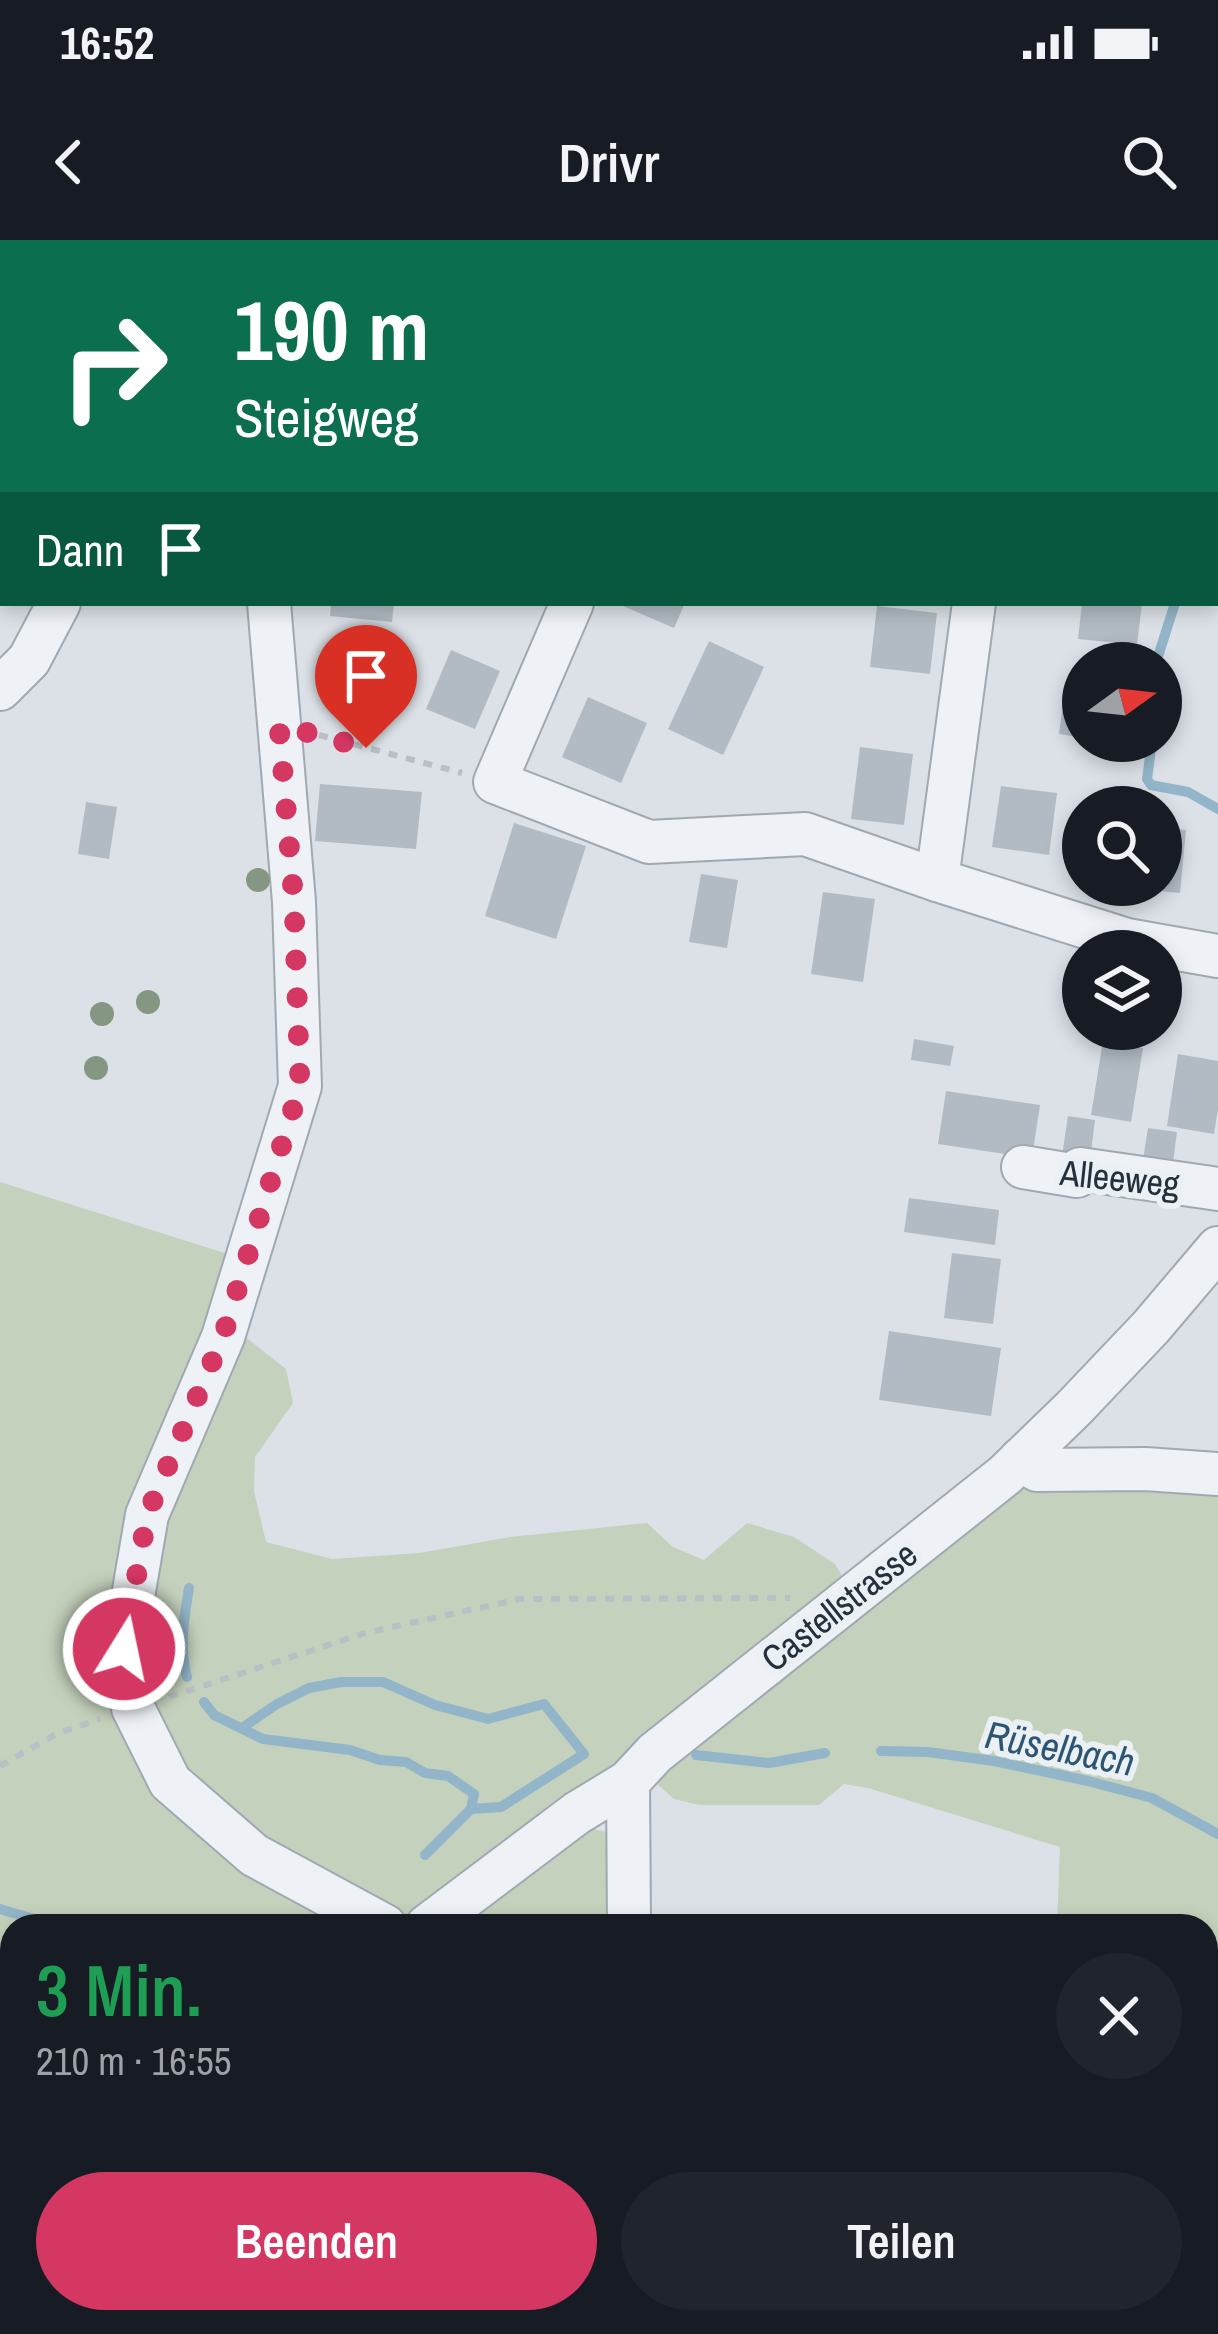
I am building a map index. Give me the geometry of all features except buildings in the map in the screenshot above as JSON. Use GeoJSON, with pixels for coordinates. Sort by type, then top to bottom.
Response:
{"type":"FeatureCollection","features":[{"type":"Feature","properties":{"kind":"street"},"geometry":{"type":"LineString","coordinates":[[0,689],[29,660],[58,606]]}},
{"type":"Feature","properties":{"kind":"street"},"geometry":{"type":"LineString","coordinates":[[269,606],[294,902],[300,1086],[223,1336],[147,1515],[124,1649],[133,1708],[170,1782],[254,1856],[363,1914]]}},
{"type":"Feature","properties":{"kind":"street"},"geometry":{"type":"LineString","coordinates":[[571,606],[495,782],[649,842],[805,835],[1127,940],[1218,956]]}},
{"type":"Feature","properties":{"kind":"street"},"geometry":{"type":"LineString","coordinates":[[937,880],[974,606]]}},
{"type":"Feature","properties":{"kind":"street","name":"Alleeweg"},"geometry":{"type":"LineString","coordinates":[[1023,1166],[1078,1176],[1080,1169],[1218,1189]]}},
{"type":"Feature","properties":{"kind":"street","name":"Castellstrasse"},"geometry":{"type":"LineString","coordinates":[[443,1914],[577,1813],[628,1782],[655,1754],[1005,1475],[1151,1327],[1218,1247]]}},
{"type":"Feature","properties":{"kind":"street"},"geometry":{"type":"LineString","coordinates":[[1021,1459],[1037,1470],[1218,1474]]}},
{"type":"Feature","properties":{"kind":"street"},"geometry":{"type":"LineString","coordinates":[[628,1782],[629,1914]]}},
{"type":"Feature","properties":{"kind":"path"},"geometry":{"type":"LineString","coordinates":[[279,725],[495,782]]}},
{"type":"Feature","properties":{"kind":"path"},"geometry":{"type":"LineString","coordinates":[[0,1766],[58,1733],[133,1708],[365,1634],[520,1599],[848,1598]]}},
{"type":"Feature","properties":{"kind":"green space"},"geometry":{"type":"Polygon","coordinates":[[[0,1182],[237,1257],[214,1312],[286,1369],[293,1403],[255,1457],[254,1491],[266,1542],[332,1559],[420,1553],[510,1537],[647,1523],[673,1547],[704,1560],[747,1523],[794,1537],[835,1564],[862,1609],[1010,1495],[1035,1485],[1218,1484],[1218,1914],[1057,1914],[1060,1847],[844,1784],[819,1805],[699,1805],[674,1799],[657,1784],[665,1766],[625,1767],[410,1914],[0,1914],[0,1182]]]}},
{"type":"Feature","properties":{"kind":"green space"},"geometry":{"type":"Polygon","coordinates":[[[587,1828],[607,1832],[618,1914],[469,1914],[587,1828]]]}},
{"type":"Feature","properties":{"kind":"waterway"},"geometry":{"type":"LineString","coordinates":[[1163,642],[1174,606]]}},
{"type":"Feature","properties":{"kind":"waterway"},"geometry":{"type":"LineString","coordinates":[[1149,762],[1151,785],[1188,792],[1218,809]]}},
{"type":"Feature","properties":{"kind":"waterway"},"geometry":{"type":"LineString","coordinates":[[187,1677],[183,1644],[189,1588]]}},
{"type":"Feature","properties":{"kind":"waterway"},"geometry":{"type":"LineString","coordinates":[[242,1728],[309,1688],[341,1682],[383,1682],[435,1705],[488,1719],[544,1704],[584,1754],[501,1807],[471,1809],[425,1855]]}},
{"type":"Feature","properties":{"kind":"waterway"},"geometry":{"type":"LineString","coordinates":[[204,1702],[214,1715],[263,1739],[350,1750],[448,1776],[474,1794],[471,1809]]}},
{"type":"Feature","properties":{"kind":"waterway","name":"Rüselbach"},"geometry":{"type":"LineString","coordinates":[[881,1751],[994,1761],[1088,1781],[1152,1798],[1218,1834]]}},
{"type":"Feature","properties":{"kind":"waterway"},"geometry":{"type":"LineString","coordinates":[[696,1755],[769,1763],[825,1753]]}},
{"type":"Feature","properties":{"kind":"waterway"},"geometry":{"type":"LineString","coordinates":[[0,1909],[17,1914]]}},
{"type":"Feature","properties":{"kind":"route"},"geometry":{"type":"LineString","coordinates":[[124,1649],[147,1515],[223,1336],[300,1086],[294,902],[279,725],[366,748]]}}]}
